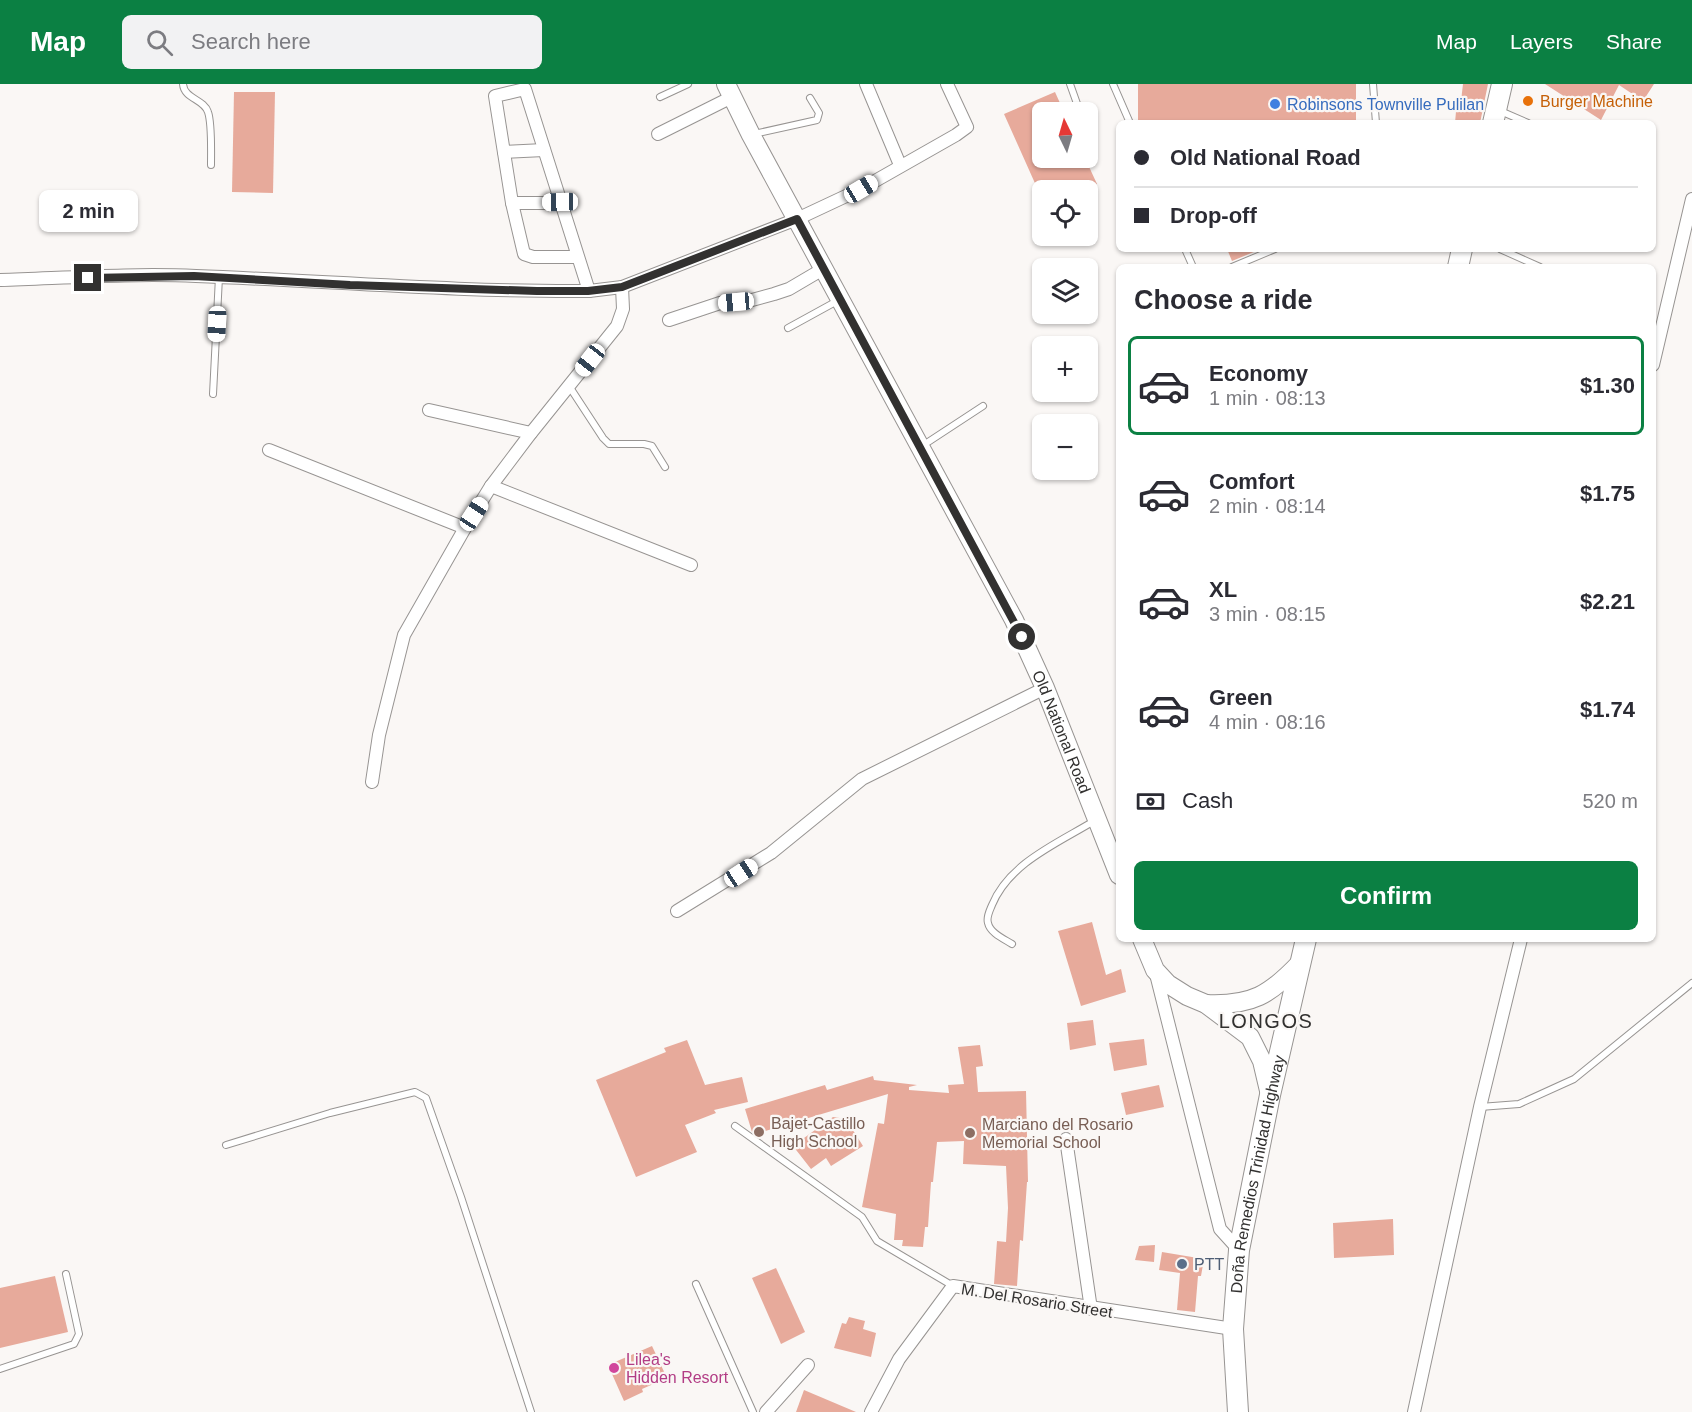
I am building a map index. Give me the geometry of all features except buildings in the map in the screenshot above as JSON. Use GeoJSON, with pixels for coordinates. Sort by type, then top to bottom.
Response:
{"type":"FeatureCollection","features":[{"type":"Feature","properties":{"kind":"main road"},"geometry":{"type":"LineString","coordinates":[[1494,116],[1502,84]]}},
{"type":"Feature","properties":{"kind":"main road","name":"Old National Road"},"geometry":{"type":"LineString","coordinates":[[729,90],[751,135],[1014,620],[1045,688],[1116,867]]}},
{"type":"Feature","properties":{"kind":"main road"},"geometry":{"type":"LineString","coordinates":[[1143,942],[1155,970],[1168,984],[1206,1004],[1250,1037],[1262,1061],[1270,1095]]}},
{"type":"Feature","properties":{"kind":"main road","name":"Doña Remedios Trinidad Highway"},"geometry":{"type":"LineString","coordinates":[[1238,1412],[1233,1329],[1239,1250],[1270,1095],[1305,942]]}},
{"type":"Feature","properties":{"kind":"main road"},"geometry":{"type":"LineString","coordinates":[[1206,1004],[1242,1003],[1267,993],[1301,962]]}},
{"type":"Feature","properties":{"kind":"street"},"geometry":{"type":"LineString","coordinates":[[866,84],[900,165]]}},
{"type":"Feature","properties":{"kind":"street"},"geometry":{"type":"LineString","coordinates":[[0,280],[194,276],[350,285],[525,291],[588,291],[622,287],[797,219],[861,189],[968,127],[947,84]]}},
{"type":"Feature","properties":{"kind":"street"},"geometry":{"type":"LineString","coordinates":[[577,257],[533,257],[524,254],[512,203],[495,96],[525,89],[588,291]]}},
{"type":"Feature","properties":{"kind":"street"},"geometry":{"type":"LineString","coordinates":[[658,134],[729,90]]}},
{"type":"Feature","properties":{"kind":"street"},"geometry":{"type":"LineString","coordinates":[[504,152],[544,150]]}},
{"type":"Feature","properties":{"kind":"street"},"geometry":{"type":"LineString","coordinates":[[1656,351],[1692,199]]}},
{"type":"Feature","properties":{"kind":"street"},"geometry":{"type":"LineString","coordinates":[[512,203],[560,202]]}},
{"type":"Feature","properties":{"kind":"street"},"geometry":{"type":"LineString","coordinates":[[669,320],[720,303],[752,300],[789,289],[823,268]]}},
{"type":"Feature","properties":{"kind":"street"},"geometry":{"type":"LineString","coordinates":[[372,782],[379,735],[404,635],[491,486],[617,326],[623,309],[622,287]]}},
{"type":"Feature","properties":{"kind":"street"},"geometry":{"type":"LineString","coordinates":[[429,410],[531,433]]}},
{"type":"Feature","properties":{"kind":"street"},"geometry":{"type":"LineString","coordinates":[[269,450],[465,528]]}},
{"type":"Feature","properties":{"kind":"street"},"geometry":{"type":"LineString","coordinates":[[491,486],[691,565]]}},
{"type":"Feature","properties":{"kind":"street"},"geometry":{"type":"LineString","coordinates":[[677,911],[771,853],[862,779],[1045,688]]}},
{"type":"Feature","properties":{"kind":"street"},"geometry":{"type":"LineString","coordinates":[[1414,1412],[1480,1107],[1520,942]]}},
{"type":"Feature","properties":{"kind":"street"},"geometry":{"type":"LineString","coordinates":[[1155,970],[1220,1229],[1239,1250]]}},
{"type":"Feature","properties":{"kind":"street"},"geometry":{"type":"LineString","coordinates":[[1066,1139],[1091,1309]]}},
{"type":"Feature","properties":{"kind":"street","name":"M. Del Rosario Street"},"geometry":{"type":"LineString","coordinates":[[871,1412],[899,1359],[953,1286],[1233,1329]]}},
{"type":"Feature","properties":{"kind":"street"},"geometry":{"type":"LineString","coordinates":[[766,1412],[808,1365]]}},
{"type":"Feature","properties":{"kind":"lane"},"geometry":{"type":"LineString","coordinates":[[183,84],[188,95],[202,103],[208,111],[211,165]]}},
{"type":"Feature","properties":{"kind":"lane"},"geometry":{"type":"LineString","coordinates":[[660,97],[688,84]]}},
{"type":"Feature","properties":{"kind":"lane"},"geometry":{"type":"LineString","coordinates":[[1070,84],[1076,102]]}},
{"type":"Feature","properties":{"kind":"lane"},"geometry":{"type":"LineString","coordinates":[[1113,84],[1129,120]]}},
{"type":"Feature","properties":{"kind":"lane"},"geometry":{"type":"LineString","coordinates":[[1373,84],[1376,120]]}},
{"type":"Feature","properties":{"kind":"lane"},"geometry":{"type":"LineString","coordinates":[[751,135],[817,120],[819,113],[810,98]]}},
{"type":"Feature","properties":{"kind":"lane"},"geometry":{"type":"LineString","coordinates":[[1494,116],[1513,120]]}},
{"type":"Feature","properties":{"kind":"lane"},"geometry":{"type":"LineString","coordinates":[[1239,264],[1268,252]]}},
{"type":"Feature","properties":{"kind":"lane"},"geometry":{"type":"LineString","coordinates":[[1507,252],[1533,264]]}},
{"type":"Feature","properties":{"kind":"lane"},"geometry":{"type":"LineString","coordinates":[[213,394],[219,277]]}},
{"type":"Feature","properties":{"kind":"lane"},"geometry":{"type":"LineString","coordinates":[[788,328],[840,300]]}},
{"type":"Feature","properties":{"kind":"lane"},"geometry":{"type":"LineString","coordinates":[[569,386],[609,444],[652,446],[664,467]]}},
{"type":"Feature","properties":{"kind":"lane"},"geometry":{"type":"LineString","coordinates":[[920,448],[983,406]]}},
{"type":"Feature","properties":{"kind":"lane"},"geometry":{"type":"LineString","coordinates":[[1012,944],[995,933],[988,924],[988,913],[996,896],[1017,870],[1098,819]]}},
{"type":"Feature","properties":{"kind":"lane"},"geometry":{"type":"LineString","coordinates":[[1480,1107],[1519,1104],[1574,1079],[1692,983]]}},
{"type":"Feature","properties":{"kind":"lane"},"geometry":{"type":"LineString","coordinates":[[226,1145],[330,1113],[416,1092],[426,1098],[465,1208],[531,1412]]}},
{"type":"Feature","properties":{"kind":"lane"},"geometry":{"type":"LineString","coordinates":[[735,1126],[862,1217],[877,1241],[953,1286]]}},
{"type":"Feature","properties":{"kind":"lane"},"geometry":{"type":"LineString","coordinates":[[0,1369],[74,1344],[79,1334],[66,1274]]}},
{"type":"Feature","properties":{"kind":"lane"},"geometry":{"type":"LineString","coordinates":[[696,1284],[753,1412]]}},
{"type":"Feature","properties":{"kind":"place","name":"Burger Machine"},"geometry":{"type":"Point","coordinates":[1528,101]}},
{"type":"Feature","properties":{"kind":"place","name":"Robinsons Townville Pulilan"},"geometry":{"type":"Point","coordinates":[1275,104]}},
{"type":"Feature","properties":{"kind":"place","name":"Bajet-Castillo High School"},"geometry":{"type":"Point","coordinates":[759,1132]}},
{"type":"Feature","properties":{"kind":"place","name":"Marciano del Rosario Memorial School"},"geometry":{"type":"Point","coordinates":[970,1133]}},
{"type":"Feature","properties":{"kind":"place","name":"PTT"},"geometry":{"type":"Point","coordinates":[1182,1264]}},
{"type":"Feature","properties":{"kind":"place","name":"Lilea's Hidden Resort"},"geometry":{"type":"Point","coordinates":[614,1368]}},
{"type":"Feature","properties":{"kind":"district","name":"LONGOS"},"geometry":{"type":"Point","coordinates":[1266,1021]}},
{"type":"Feature","properties":{"kind":"route"},"geometry":{"type":"LineString","coordinates":[[88,278],[194,276],[350,285],[588,291],[622,287],[797,219],[1022,637]]}}]}
